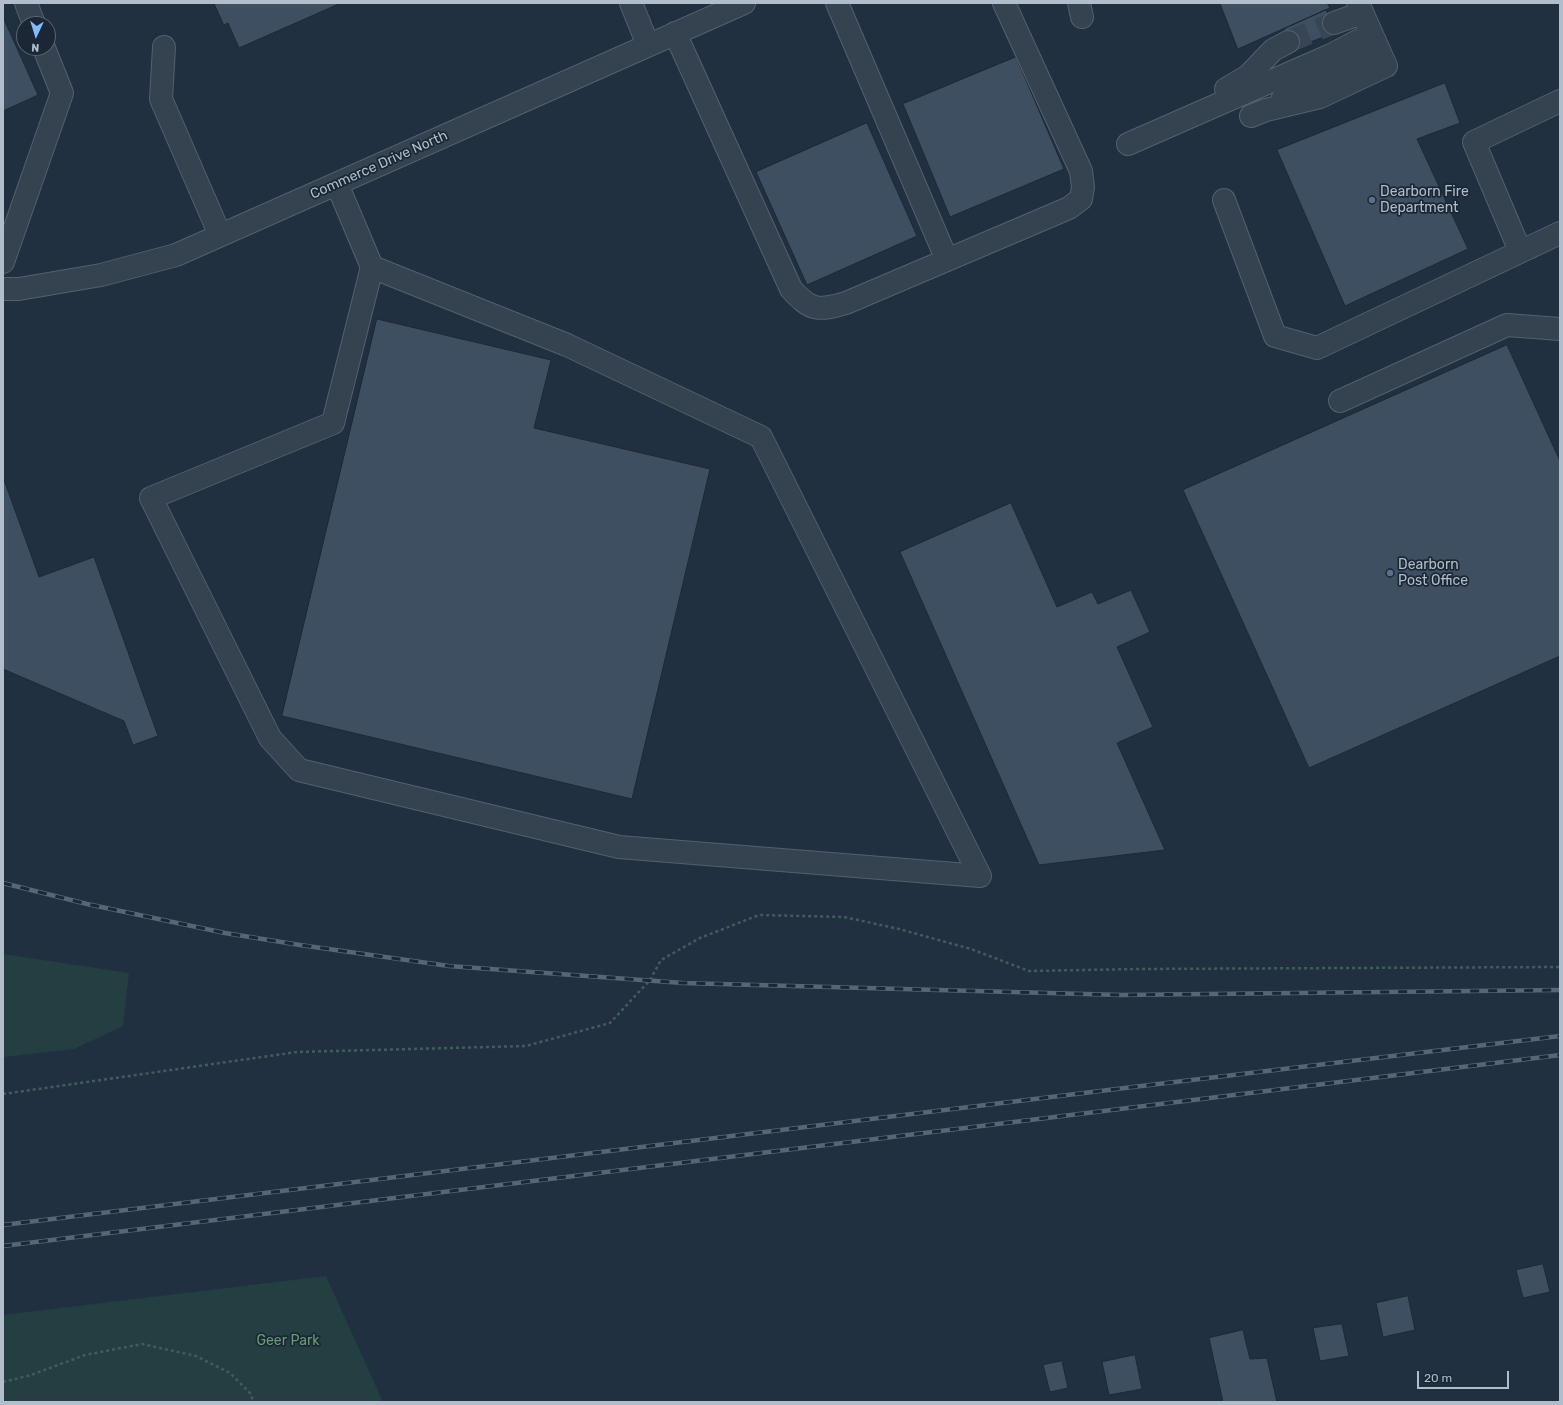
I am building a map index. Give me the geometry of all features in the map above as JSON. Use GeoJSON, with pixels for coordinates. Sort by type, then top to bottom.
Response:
{"type":"FeatureCollection","features":[{"type":"Feature","properties":{"kind":"street"},"geometry":{"type":"LineString","coordinates":[[26,3],[31,16]]}},
{"type":"Feature","properties":{"kind":"street"},"geometry":{"type":"LineString","coordinates":[[630,3],[648,46]]}},
{"type":"Feature","properties":{"kind":"street","name":"Commerce Drive North"},"geometry":{"type":"LineString","coordinates":[[3,289],[19,289],[101,276],[176,255],[744,3]]}},
{"type":"Feature","properties":{"kind":"street"},"geometry":{"type":"LineString","coordinates":[[837,3],[948,260]]}},
{"type":"Feature","properties":{"kind":"street"},"geometry":{"type":"LineString","coordinates":[[675,34],[791,289],[802,301],[816,308],[826,309],[846,303],[1069,208],[1081,199],[1083,187],[1081,171],[1004,3]]}},
{"type":"Feature","properties":{"kind":"street"},"geometry":{"type":"LineString","coordinates":[[1258,113],[1320,96],[1386,66],[1360,8],[1334,22]]}},
{"type":"Feature","properties":{"kind":"street"},"geometry":{"type":"LineString","coordinates":[[1174,122],[1248,76],[1273,50],[1288,42]]}},
{"type":"Feature","properties":{"kind":"street"},"geometry":{"type":"LineString","coordinates":[[1128,144],[1174,122],[1331,55],[1374,42]]}},
{"type":"Feature","properties":{"kind":"street"},"geometry":{"type":"LineString","coordinates":[[164,47],[161,99],[220,236]]}},
{"type":"Feature","properties":{"kind":"street"},"geometry":{"type":"LineString","coordinates":[[3,262],[62,93],[47,56]]}},
{"type":"Feature","properties":{"kind":"street"},"geometry":{"type":"LineString","coordinates":[[1520,251],[1474,142],[1560,101]]}},
{"type":"Feature","properties":{"kind":"street"},"geometry":{"type":"LineString","coordinates":[[337,184],[372,267],[333,423],[151,498],[270,738],[298,770],[619,847],[980,876],[761,437],[567,345],[372,267]]}},
{"type":"Feature","properties":{"kind":"street"},"geometry":{"type":"LineString","coordinates":[[1224,200],[1275,336],[1317,348],[1560,233]]}},
{"type":"Feature","properties":{"kind":"street"},"geometry":{"type":"LineString","coordinates":[[1340,401],[1507,325],[1560,329]]}},
{"type":"Feature","properties":{"kind":"path"},"geometry":{"type":"LineString","coordinates":[[3,1094],[297,1052],[526,1046],[610,1023],[650,980],[661,960],[700,938],[759,916],[844,917],[899,929],[971,949],[1029,971],[1560,967]]}},
{"type":"Feature","properties":{"kind":"path"},"geometry":{"type":"LineString","coordinates":[[3,1382],[31,1375],[85,1355],[142,1344],[196,1356],[230,1373],[251,1394],[253,1402]]}},
{"type":"Feature","properties":{"kind":"green space"},"geometry":{"type":"Polygon","coordinates":[[[3,954],[129,973],[123,1026],[74,1049],[3,1057],[3,954]]]}},
{"type":"Feature","properties":{"kind":"green space","name":"Geer Park"},"geometry":{"type":"Polygon","coordinates":[[[326,1276],[383,1402],[3,1402],[3,1315],[326,1276]]]}},
{"type":"Feature","properties":{"kind":"building"},"geometry":{"type":"Polygon","coordinates":[[[214,3],[341,3],[239,48],[228,23],[224,25],[214,3]]]}},
{"type":"Feature","properties":{"kind":"building"},"geometry":{"type":"Polygon","coordinates":[[[1220,3],[1327,3],[1330,8],[1238,49],[1220,3]]]}},
{"type":"Feature","properties":{"kind":"building"},"geometry":{"type":"Polygon","coordinates":[[[1326,10],[1336,32],[1293,49],[1284,29],[1326,10]]]}},
{"type":"Feature","properties":{"kind":"building"},"geometry":{"type":"Polygon","coordinates":[[[3,17],[16,46],[16,56],[20,56],[38,95],[3,111],[3,17]]]}},
{"type":"Feature","properties":{"kind":"building"},"geometry":{"type":"Polygon","coordinates":[[[1016,57],[1064,169],[950,217],[903,104],[1016,57]]]}},
{"type":"Feature","properties":{"kind":"building","name":"Dearborn Fire Department"},"geometry":{"type":"Polygon","coordinates":[[[1445,83],[1460,123],[1417,139],[1468,249],[1345,306],[1277,150],[1445,83]]]}},
{"type":"Feature","properties":{"kind":"building"},"geometry":{"type":"Polygon","coordinates":[[[867,123],[917,236],[807,285],[756,172],[867,123]]]}},
{"type":"Feature","properties":{"kind":"building"},"geometry":{"type":"Polygon","coordinates":[[[377,319],[551,360],[534,428],[710,469],[632,799],[282,716],[377,319]]]}},
{"type":"Feature","properties":{"kind":"building","name":"Dearborn Post Office"},"geometry":{"type":"Polygon","coordinates":[[[1507,345],[1560,461],[1560,656],[1309,768],[1183,490],[1507,345]]]}},
{"type":"Feature","properties":{"kind":"building"},"geometry":{"type":"Polygon","coordinates":[[[3,477],[39,577],[94,557],[158,736],[133,745],[124,721],[3,669],[3,477]]]}},
{"type":"Feature","properties":{"kind":"building"},"geometry":{"type":"Polygon","coordinates":[[[1011,503],[1057,607],[1092,592],[1098,604],[1131,590],[1150,632],[1117,647],[1153,727],[1117,743],[1165,850],[1039,865],[900,552],[1011,503]]]}},
{"type":"Feature","properties":{"kind":"building"},"geometry":{"type":"Polygon","coordinates":[[[1543,1264],[1550,1292],[1523,1298],[1516,1270],[1543,1264]]]}},
{"type":"Feature","properties":{"kind":"building"},"geometry":{"type":"Polygon","coordinates":[[[1408,1296],[1415,1330],[1383,1337],[1376,1303],[1408,1296]]]}},
{"type":"Feature","properties":{"kind":"building"},"geometry":{"type":"Polygon","coordinates":[[[1342,1324],[1349,1356],[1320,1361],[1313,1328],[1342,1324]]]}},
{"type":"Feature","properties":{"kind":"building"},"geometry":{"type":"Polygon","coordinates":[[[1243,1330],[1250,1359],[1267,1358],[1277,1402],[1223,1402],[1209,1338],[1243,1330]]]}},
{"type":"Feature","properties":{"kind":"building"},"geometry":{"type":"Polygon","coordinates":[[[1135,1355],[1142,1389],[1109,1395],[1102,1362],[1135,1355]]]}},
{"type":"Feature","properties":{"kind":"building"},"geometry":{"type":"Polygon","coordinates":[[[1062,1361],[1068,1388],[1050,1392],[1043,1365],[1062,1361]]]}},
{"type":"Feature","properties":{"kind":"tunnel"},"geometry":{"type":"LineString","coordinates":[[1288,42],[1334,23]]}},
{"type":"Feature","properties":{"kind":"railway"},"geometry":{"type":"LineString","coordinates":[[3,883],[87,904],[225,933],[300,945],[449,966],[683,983],[1121,995],[1560,990]]}},
{"type":"Feature","properties":{"kind":"railway"},"geometry":{"type":"LineString","coordinates":[[3,1225],[1560,1036]]}},
{"type":"Feature","properties":{"kind":"railway"},"geometry":{"type":"LineString","coordinates":[[3,1246],[1560,1055]]}},
{"type":"Feature","properties":{"kind":"place","name":"Dearborn Fire Department"},"geometry":{"type":"Point","coordinates":[1372,200]}},
{"type":"Feature","properties":{"kind":"place","name":"Dearborn Post Office"},"geometry":{"type":"Point","coordinates":[1390,573]}}]}
